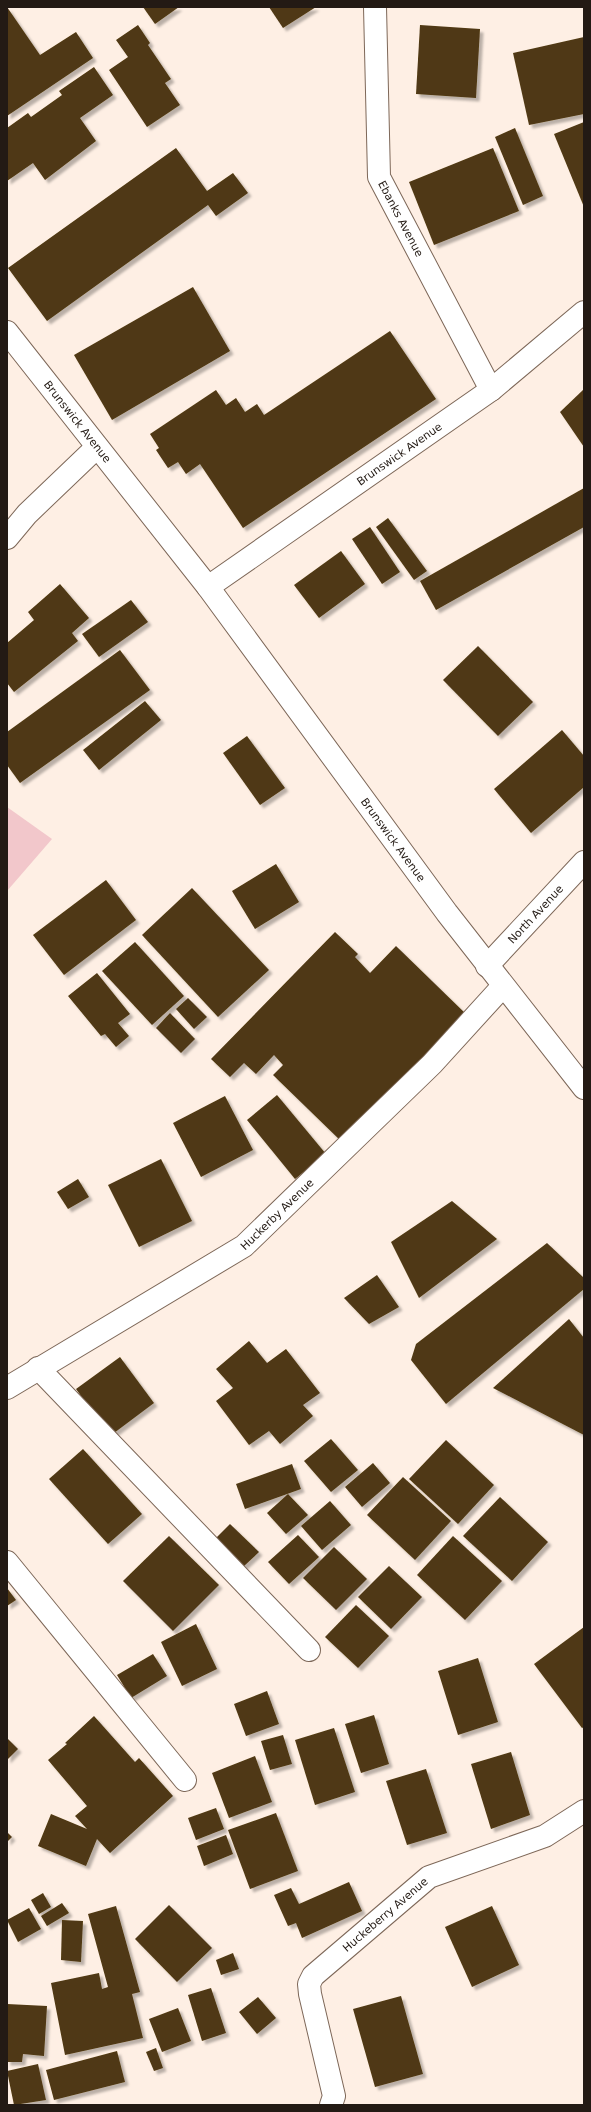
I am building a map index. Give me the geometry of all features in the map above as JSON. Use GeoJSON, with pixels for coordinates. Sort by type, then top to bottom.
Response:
{"type":"FeatureCollection","features":[{"type":"Feature","properties":{"kind":"street","name":"Ebanks Avenue"},"geometry":{"type":"LineString","coordinates":[[375,7],[379,177],[491,390]]}},
{"type":"Feature","properties":{"kind":"street","name":"Brunswick Avenue"},"geometry":{"type":"LineString","coordinates":[[208,587],[491,390],[584,312]]}},
{"type":"Feature","properties":{"kind":"street","name":"Brunswick Avenue"},"geometry":{"type":"LineString","coordinates":[[7,332],[208,587],[487,966],[584,1088]]}},
{"type":"Feature","properties":{"kind":"street"},"geometry":{"type":"LineString","coordinates":[[7,538],[27,514],[97,447]]}},
{"type":"Feature","properties":{"kind":"street","name":"North Avenue"},"geometry":{"type":"LineString","coordinates":[[487,966],[584,862]]}},
{"type":"Feature","properties":{"kind":"street","name":"Huckerby Avenue"},"geometry":{"type":"LineString","coordinates":[[7,1388],[38,1368],[244,1246],[432,1064],[503,986]]}},
{"type":"Feature","properties":{"kind":"street"},"geometry":{"type":"LineString","coordinates":[[38,1368],[310,1650]]}},
{"type":"Feature","properties":{"kind":"street"},"geometry":{"type":"LineString","coordinates":[[7,1562],[185,1780]]}},
{"type":"Feature","properties":{"kind":"street","name":"Huckeberry Avenue"},"geometry":{"type":"LineString","coordinates":[[331,2105],[334,2096],[310,1994],[309,1984],[313,1976],[429,1877],[545,1836],[584,1811]]}},
{"type":"Feature","properties":{"kind":"shaded area"},"geometry":{"type":"Polygon","coordinates":[[[7,807],[52,839],[7,891],[7,807]]]}},
{"type":"Feature","properties":{"kind":"building"},"geometry":{"type":"Polygon","coordinates":[[[7,7],[40,55],[76,32],[93,58],[7,116],[7,7]]]}},
{"type":"Feature","properties":{"kind":"building"},"geometry":{"type":"Polygon","coordinates":[[[143,7],[179,7],[155,24],[143,7]]]}},
{"type":"Feature","properties":{"kind":"building"},"geometry":{"type":"Polygon","coordinates":[[[269,7],[316,7],[283,28],[269,7]]]}},
{"type":"Feature","properties":{"kind":"building"},"geometry":{"type":"Polygon","coordinates":[[[138,25],[150,43],[148,45],[171,79],[165,83],[180,105],[147,127],[109,70],[128,57],[116,40],[138,25]]]}},
{"type":"Feature","properties":{"kind":"building"},"geometry":{"type":"Polygon","coordinates":[[[420,25],[480,29],[476,98],[416,94],[420,25]]]}},
{"type":"Feature","properties":{"kind":"building"},"geometry":{"type":"Polygon","coordinates":[[[584,37],[584,114],[529,125],[513,53],[584,37]]]}},
{"type":"Feature","properties":{"kind":"building"},"geometry":{"type":"Polygon","coordinates":[[[94,67],[113,95],[80,118],[96,141],[45,180],[33,163],[7,181],[7,128],[28,113],[31,117],[62,95],[59,91],[94,67]]]}},
{"type":"Feature","properties":{"kind":"building"},"geometry":{"type":"Polygon","coordinates":[[[584,122],[584,207],[554,134],[584,122]]]}},
{"type":"Feature","properties":{"kind":"building"},"geometry":{"type":"Polygon","coordinates":[[[515,128],[543,196],[523,205],[495,137],[515,128]]]}},
{"type":"Feature","properties":{"kind":"building"},"geometry":{"type":"Polygon","coordinates":[[[176,148],[207,191],[233,173],[248,193],[216,216],[208,205],[47,321],[8,268],[176,148]]]}},
{"type":"Feature","properties":{"kind":"building"},"geometry":{"type":"Polygon","coordinates":[[[493,148],[519,211],[434,245],[409,182],[493,148]]]}},
{"type":"Feature","properties":{"kind":"building"},"geometry":{"type":"Polygon","coordinates":[[[193,287],[230,351],[112,420],[74,355],[193,287]]]}},
{"type":"Feature","properties":{"kind":"building"},"geometry":{"type":"Polygon","coordinates":[[[390,331],[436,399],[243,528],[200,464],[186,474],[178,462],[168,468],[156,450],[159,448],[150,434],[216,390],[226,405],[236,398],[245,412],[257,404],[264,415],[390,331]]]}},
{"type":"Feature","properties":{"kind":"building"},"geometry":{"type":"Polygon","coordinates":[[[584,389],[584,447],[560,412],[584,389]]]}},
{"type":"Feature","properties":{"kind":"building"},"geometry":{"type":"Polygon","coordinates":[[[584,488],[584,527],[436,610],[420,581],[584,488]]]}},
{"type":"Feature","properties":{"kind":"building"},"geometry":{"type":"Polygon","coordinates":[[[388,518],[427,571],[414,580],[376,527],[388,518]]]}},
{"type":"Feature","properties":{"kind":"building"},"geometry":{"type":"Polygon","coordinates":[[[370,527],[400,572],[382,584],[352,539],[370,527]]]}},
{"type":"Feature","properties":{"kind":"building"},"geometry":{"type":"Polygon","coordinates":[[[341,551],[365,584],[319,618],[294,585],[341,551]]]}},
{"type":"Feature","properties":{"kind":"building"},"geometry":{"type":"Polygon","coordinates":[[[60,584],[89,618],[72,633],[78,641],[14,692],[7,683],[7,643],[34,620],[28,612],[60,584]]]}},
{"type":"Feature","properties":{"kind":"building"},"geometry":{"type":"Polygon","coordinates":[[[131,600],[148,622],[99,657],[82,634],[131,600]]]}},
{"type":"Feature","properties":{"kind":"building"},"geometry":{"type":"Polygon","coordinates":[[[478,646],[533,702],[498,736],[443,680],[478,646]]]}},
{"type":"Feature","properties":{"kind":"building"},"geometry":{"type":"Polygon","coordinates":[[[120,650],[150,690],[20,783],[7,765],[7,732],[120,650]]]}},
{"type":"Feature","properties":{"kind":"building"},"geometry":{"type":"Polygon","coordinates":[[[145,701],[161,720],[99,770],[83,750],[145,701]]]}},
{"type":"Feature","properties":{"kind":"building"},"geometry":{"type":"Polygon","coordinates":[[[562,730],[584,756],[584,787],[531,833],[494,789],[562,730]]]}},
{"type":"Feature","properties":{"kind":"building"},"geometry":{"type":"Polygon","coordinates":[[[247,736],[285,788],[260,805],[223,753],[247,736]]]}},
{"type":"Feature","properties":{"kind":"building"},"geometry":{"type":"Polygon","coordinates":[[[276,864],[299,902],[255,929],[232,891],[276,864]]]}},
{"type":"Feature","properties":{"kind":"building"},"geometry":{"type":"Polygon","coordinates":[[[106,880],[136,920],[64,975],[33,935],[106,880]]]}},
{"type":"Feature","properties":{"kind":"building"},"geometry":{"type":"Polygon","coordinates":[[[192,888],[269,970],[218,1017],[142,935],[192,888]]]}},
{"type":"Feature","properties":{"kind":"building"},"geometry":{"type":"Polygon","coordinates":[[[335,932],[358,954],[355,957],[370,973],[396,946],[468,1016],[343,1143],[273,1075],[283,1065],[274,1055],[256,1074],[244,1063],[230,1077],[211,1059],[335,932]]]}},
{"type":"Feature","properties":{"kind":"building"},"geometry":{"type":"Polygon","coordinates":[[[135,942],[184,996],[152,1025],[102,971],[135,942]]]}},
{"type":"Feature","properties":{"kind":"building"},"geometry":{"type":"Polygon","coordinates":[[[97,973],[130,1014],[118,1023],[129,1036],[116,1047],[105,1034],[101,1036],[68,996],[97,973]]]}},
{"type":"Feature","properties":{"kind":"building"},"geometry":{"type":"Polygon","coordinates":[[[188,998],[207,1017],[194,1029],[176,1009],[188,998]]]}},
{"type":"Feature","properties":{"kind":"building"},"geometry":{"type":"Polygon","coordinates":[[[170,1013],[195,1039],[181,1053],[156,1028],[170,1013]]]}},
{"type":"Feature","properties":{"kind":"building"},"geometry":{"type":"Polygon","coordinates":[[[277,1095],[326,1154],[295,1179],[247,1120],[277,1095]]]}},
{"type":"Feature","properties":{"kind":"building"},"geometry":{"type":"Polygon","coordinates":[[[225,1096],[253,1150],[201,1177],[173,1123],[225,1096]]]}},
{"type":"Feature","properties":{"kind":"building"},"geometry":{"type":"Polygon","coordinates":[[[161,1159],[192,1221],[139,1247],[108,1185],[161,1159]]]}},
{"type":"Feature","properties":{"kind":"building"},"geometry":{"type":"Polygon","coordinates":[[[78,1179],[89,1197],[68,1209],[57,1192],[78,1179]]]}},
{"type":"Feature","properties":{"kind":"building"},"geometry":{"type":"Polygon","coordinates":[[[452,1201],[497,1239],[419,1298],[391,1242],[452,1201]]]}},
{"type":"Feature","properties":{"kind":"building"},"geometry":{"type":"Polygon","coordinates":[[[547,1243],[584,1278],[584,1289],[446,1404],[411,1360],[416,1344],[547,1243]]]}},
{"type":"Feature","properties":{"kind":"building"},"geometry":{"type":"Polygon","coordinates":[[[377,1275],[399,1307],[369,1324],[344,1298],[377,1275]]]}},
{"type":"Feature","properties":{"kind":"building"},"geometry":{"type":"Polygon","coordinates":[[[569,1319],[584,1338],[584,1435],[493,1388],[569,1319]]]}},
{"type":"Feature","properties":{"kind":"building"},"geometry":{"type":"Polygon","coordinates":[[[249,1341],[267,1363],[286,1349],[320,1393],[303,1405],[313,1416],[280,1444],[269,1431],[249,1445],[216,1401],[233,1388],[216,1369],[249,1341]]]}},
{"type":"Feature","properties":{"kind":"building"},"geometry":{"type":"Polygon","coordinates":[[[120,1357],[154,1403],[110,1436],[76,1389],[120,1357]]]}},
{"type":"Feature","properties":{"kind":"building"},"geometry":{"type":"Polygon","coordinates":[[[331,1439],[358,1470],[331,1492],[304,1461],[331,1439]]]}},
{"type":"Feature","properties":{"kind":"building"},"geometry":{"type":"Polygon","coordinates":[[[446,1440],[494,1485],[458,1524],[409,1479],[446,1440]]]}},
{"type":"Feature","properties":{"kind":"building"},"geometry":{"type":"Polygon","coordinates":[[[83,1449],[142,1514],[108,1544],[49,1479],[83,1449]]]}},
{"type":"Feature","properties":{"kind":"building"},"geometry":{"type":"Polygon","coordinates":[[[373,1463],[390,1483],[362,1507],[345,1487],[373,1463]]]}},
{"type":"Feature","properties":{"kind":"building"},"geometry":{"type":"Polygon","coordinates":[[[292,1464],[301,1489],[245,1509],[236,1484],[292,1464]]]}},
{"type":"Feature","properties":{"kind":"building"},"geometry":{"type":"Polygon","coordinates":[[[403,1477],[451,1521],[415,1560],[367,1515],[403,1477]]]}},
{"type":"Feature","properties":{"kind":"building"},"geometry":{"type":"Polygon","coordinates":[[[288,1494],[308,1515],[286,1534],[267,1513],[288,1494]]]}},
{"type":"Feature","properties":{"kind":"building"},"geometry":{"type":"Polygon","coordinates":[[[500,1497],[548,1542],[512,1581],[463,1536],[500,1497]]]}},
{"type":"Feature","properties":{"kind":"building"},"geometry":{"type":"Polygon","coordinates":[[[330,1501],[351,1525],[322,1550],[301,1526],[330,1501]]]}},
{"type":"Feature","properties":{"kind":"building"},"geometry":{"type":"Polygon","coordinates":[[[230,1524],[259,1552],[243,1567],[215,1539],[230,1524]]]}},
{"type":"Feature","properties":{"kind":"building"},"geometry":{"type":"Polygon","coordinates":[[[298,1535],[319,1557],[289,1584],[268,1562],[298,1535]]]}},
{"type":"Feature","properties":{"kind":"building"},"geometry":{"type":"Polygon","coordinates":[[[169,1536],[219,1585],[173,1631],[123,1581],[169,1536]]]}},
{"type":"Feature","properties":{"kind":"building"},"geometry":{"type":"Polygon","coordinates":[[[453,1536],[502,1581],[465,1620],[417,1575],[453,1536]]]}},
{"type":"Feature","properties":{"kind":"building"},"geometry":{"type":"Polygon","coordinates":[[[334,1547],[367,1579],[336,1610],[303,1578],[334,1547]]]}},
{"type":"Feature","properties":{"kind":"building"},"geometry":{"type":"Polygon","coordinates":[[[389,1566],[422,1597],[391,1629],[358,1597],[389,1566]]]}},
{"type":"Feature","properties":{"kind":"building"},"geometry":{"type":"Polygon","coordinates":[[[7,1588],[16,1600],[7,1606],[7,1588]]]}},
{"type":"Feature","properties":{"kind":"building"},"geometry":{"type":"Polygon","coordinates":[[[356,1605],[389,1636],[358,1668],[325,1637],[356,1605]]]}},
{"type":"Feature","properties":{"kind":"building"},"geometry":{"type":"Polygon","coordinates":[[[196,1624],[217,1669],[182,1686],[161,1642],[196,1624]]]}},
{"type":"Feature","properties":{"kind":"building"},"geometry":{"type":"Polygon","coordinates":[[[584,1627],[584,1727],[582,1728],[534,1664],[584,1627]]]}},
{"type":"Feature","properties":{"kind":"building"},"geometry":{"type":"Polygon","coordinates":[[[153,1654],[167,1676],[131,1698],[117,1675],[153,1654]]]}},
{"type":"Feature","properties":{"kind":"building"},"geometry":{"type":"Polygon","coordinates":[[[478,1658],[498,1722],[458,1735],[438,1671],[478,1658]]]}},
{"type":"Feature","properties":{"kind":"building"},"geometry":{"type":"Polygon","coordinates":[[[267,1691],[279,1724],[246,1736],[234,1704],[267,1691]]]}},
{"type":"Feature","properties":{"kind":"building"},"geometry":{"type":"Polygon","coordinates":[[[374,1715],[389,1764],[361,1773],[345,1724],[374,1715]]]}},
{"type":"Feature","properties":{"kind":"building"},"geometry":{"type":"Polygon","coordinates":[[[94,1716],[135,1762],[139,1758],[173,1796],[110,1853],[97,1839],[86,1866],[38,1846],[51,1814],[87,1829],[75,1816],[87,1806],[48,1760],[67,1744],[65,1743],[94,1716]]]}},
{"type":"Feature","properties":{"kind":"building"},"geometry":{"type":"Polygon","coordinates":[[[334,1728],[355,1792],[315,1805],[295,1740],[334,1728]]]}},
{"type":"Feature","properties":{"kind":"building"},"geometry":{"type":"Polygon","coordinates":[[[283,1735],[292,1764],[270,1770],[261,1741],[283,1735]]]}},
{"type":"Feature","properties":{"kind":"building"},"geometry":{"type":"Polygon","coordinates":[[[7,1738],[18,1749],[7,1760],[7,1738]]]}},
{"type":"Feature","properties":{"kind":"building"},"geometry":{"type":"Polygon","coordinates":[[[511,1752],[530,1815],[491,1829],[471,1764],[511,1752]]]}},
{"type":"Feature","properties":{"kind":"building"},"geometry":{"type":"Polygon","coordinates":[[[255,1756],[272,1802],[229,1818],[212,1773],[255,1756]]]}},
{"type":"Feature","properties":{"kind":"building"},"geometry":{"type":"Polygon","coordinates":[[[426,1769],[447,1833],[407,1845],[386,1781],[426,1769]]]}},
{"type":"Feature","properties":{"kind":"building"},"geometry":{"type":"Polygon","coordinates":[[[216,1808],[224,1829],[196,1840],[188,1818],[216,1808]]]}},
{"type":"Feature","properties":{"kind":"building"},"geometry":{"type":"Polygon","coordinates":[[[276,1813],[298,1871],[250,1889],[228,1830],[276,1813]]]}},
{"type":"Feature","properties":{"kind":"building"},"geometry":{"type":"Polygon","coordinates":[[[7,1832],[12,1837],[7,1842],[7,1832]]]}},
{"type":"Feature","properties":{"kind":"building"},"geometry":{"type":"Polygon","coordinates":[[[226,1835],[233,1854],[204,1866],[197,1846],[226,1835]]]}},
{"type":"Feature","properties":{"kind":"building"},"geometry":{"type":"Polygon","coordinates":[[[349,1882],[362,1911],[302,1938],[296,1923],[288,1926],[274,1895],[291,1888],[299,1904],[349,1882]]]}},
{"type":"Feature","properties":{"kind":"building"},"geometry":{"type":"Polygon","coordinates":[[[43,1893],[51,1907],[39,1914],[31,1900],[43,1893]]]}},
{"type":"Feature","properties":{"kind":"building"},"geometry":{"type":"Polygon","coordinates":[[[62,1903],[69,1913],[47,1926],[41,1916],[62,1903]]]}},
{"type":"Feature","properties":{"kind":"building"},"geometry":{"type":"Polygon","coordinates":[[[169,1905],[212,1948],[177,1982],[135,1939],[169,1905]]]}},
{"type":"Feature","properties":{"kind":"building"},"geometry":{"type":"Polygon","coordinates":[[[116,1906],[140,1992],[132,1994],[143,2038],[65,2055],[51,1983],[99,1973],[102,1989],[108,1987],[88,1914],[116,1906]]]}},
{"type":"Feature","properties":{"kind":"building"},"geometry":{"type":"Polygon","coordinates":[[[492,1906],[519,1965],[472,1987],[445,1927],[492,1906]]]}},
{"type":"Feature","properties":{"kind":"building"},"geometry":{"type":"Polygon","coordinates":[[[29,1908],[41,1929],[18,1942],[7,1920],[29,1908]]]}},
{"type":"Feature","properties":{"kind":"building"},"geometry":{"type":"Polygon","coordinates":[[[62,1920],[83,1921],[81,1962],[61,1960],[62,1920]]]}},
{"type":"Feature","properties":{"kind":"building"},"geometry":{"type":"Polygon","coordinates":[[[233,1953],[239,1969],[221,1975],[216,1960],[233,1953]]]}},
{"type":"Feature","properties":{"kind":"building"},"geometry":{"type":"Polygon","coordinates":[[[211,1988],[226,2033],[202,2041],[188,1995],[211,1988]]]}},
{"type":"Feature","properties":{"kind":"building"},"geometry":{"type":"Polygon","coordinates":[[[401,1996],[423,2074],[375,2087],[353,2009],[401,1996]]]}},
{"type":"Feature","properties":{"kind":"building"},"geometry":{"type":"Polygon","coordinates":[[[258,1997],[276,2018],[257,2034],[239,2012],[258,1997]]]}},
{"type":"Feature","properties":{"kind":"building"},"geometry":{"type":"Polygon","coordinates":[[[7,2004],[47,2006],[44,2056],[23,2054],[22,2062],[7,2062],[7,2004]]]}},
{"type":"Feature","properties":{"kind":"building"},"geometry":{"type":"Polygon","coordinates":[[[178,2008],[191,2041],[162,2052],[149,2019],[178,2008]]]}},
{"type":"Feature","properties":{"kind":"building"},"geometry":{"type":"Polygon","coordinates":[[[156,2048],[163,2068],[154,2071],[146,2052],[156,2048]]]}},
{"type":"Feature","properties":{"kind":"building"},"geometry":{"type":"Polygon","coordinates":[[[117,2051],[125,2082],[54,2100],[46,2070],[117,2051]]]}},
{"type":"Feature","properties":{"kind":"building"},"geometry":{"type":"Polygon","coordinates":[[[38,2064],[46,2100],[14,2105],[7,2071],[38,2064]]]}}]}
